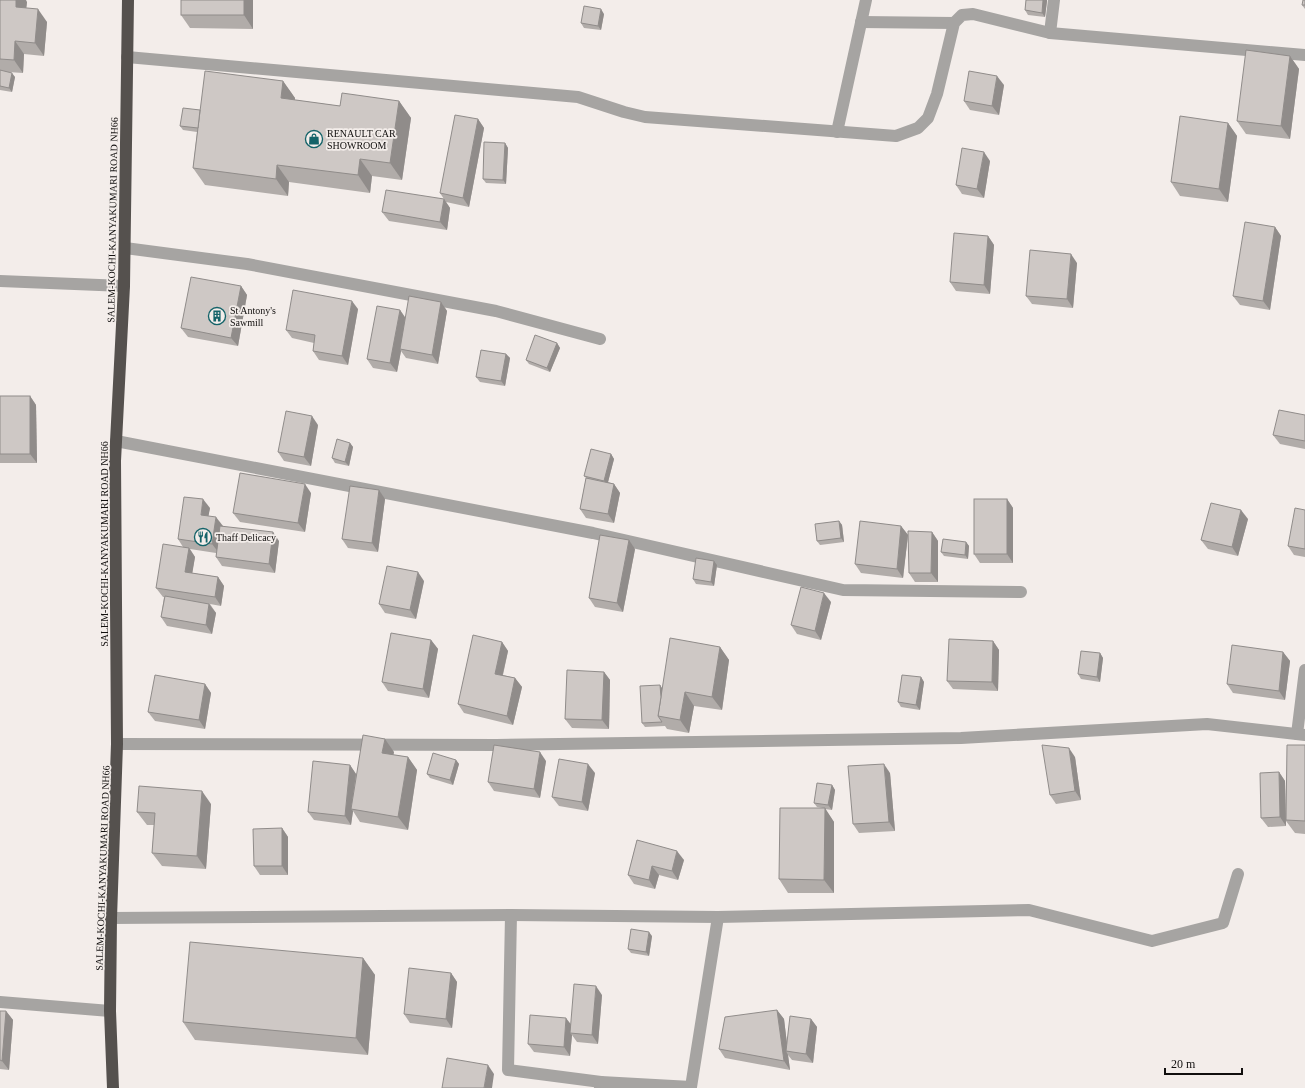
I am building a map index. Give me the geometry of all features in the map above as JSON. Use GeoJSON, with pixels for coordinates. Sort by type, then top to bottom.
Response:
{"type":"FeatureCollection","features":[{"type":"Feature","properties":{"kind":"highway","name":"SALEM-KOCHI-KANYAKUMARI ROAD NH66"},"geometry":{"type":"LineString","coordinates":[[113,1088],[110,1011],[111,918],[117,744],[115,461],[124,286],[128,0]]}},
{"type":"Feature","properties":{"kind":"street"},"geometry":{"type":"LineString","coordinates":[[837,132],[866,0]]}},
{"type":"Feature","properties":{"kind":"street"},"geometry":{"type":"LineString","coordinates":[[1050,33],[1054,0]]}},
{"type":"Feature","properties":{"kind":"street"},"geometry":{"type":"LineString","coordinates":[[127,56],[578,97],[624,112],[645,117],[896,136],[918,128],[928,118],[937,94],[954,23],[962,15],[973,14],[1050,33],[1305,54]]}},
{"type":"Feature","properties":{"kind":"street"},"geometry":{"type":"LineString","coordinates":[[861,22],[954,23]]}},
{"type":"Feature","properties":{"kind":"street"},"geometry":{"type":"LineString","coordinates":[[125,248],[247,264],[496,311],[600,339]]}},
{"type":"Feature","properties":{"kind":"street"},"geometry":{"type":"LineString","coordinates":[[0,282],[124,286]]}},
{"type":"Feature","properties":{"kind":"street"},"geometry":{"type":"LineString","coordinates":[[116,441],[593,533],[843,590],[1021,592]]}},
{"type":"Feature","properties":{"kind":"street"},"geometry":{"type":"LineString","coordinates":[[117,744],[496,745],[961,738],[1208,724],[1301,734],[1305,670]]}},
{"type":"Feature","properties":{"kind":"street"},"geometry":{"type":"LineString","coordinates":[[111,918],[511,915],[718,917],[1029,910],[1152,941],[1223,923],[1238,874]]}},
{"type":"Feature","properties":{"kind":"street"},"geometry":{"type":"LineString","coordinates":[[511,915],[508,1070],[601,1085],[691,1087],[718,917]]}},
{"type":"Feature","properties":{"kind":"street"},"geometry":{"type":"LineString","coordinates":[[0,1002],[110,1011]]}},
{"type":"Feature","properties":{"kind":"building"},"geometry":{"type":"Polygon","coordinates":[[[0,0],[16,0],[16,7],[38,9],[35,43],[15,41],[14,60],[0,59],[0,0]]]}},
{"type":"Feature","properties":{"kind":"building"},"geometry":{"type":"Polygon","coordinates":[[[181,0],[244,0],[244,15],[181,15],[181,0]]]}},
{"type":"Feature","properties":{"kind":"building"},"geometry":{"type":"Polygon","coordinates":[[[1026,0],[1043,0],[1042,13],[1025,10],[1026,0]]]}},
{"type":"Feature","properties":{"kind":"building"},"geometry":{"type":"Polygon","coordinates":[[[1303,0],[1305,0],[1305,5],[1302,5],[1303,0]]]}},
{"type":"Feature","properties":{"kind":"building"},"geometry":{"type":"Polygon","coordinates":[[[584,6],[601,9],[598,26],[581,23],[584,6]]]}},
{"type":"Feature","properties":{"kind":"building"},"geometry":{"type":"Polygon","coordinates":[[[1246,50],[1290,56],[1281,126],[1237,121],[1246,50]]]}},
{"type":"Feature","properties":{"kind":"building"},"geometry":{"type":"Polygon","coordinates":[[[0,70],[12,73],[9,88],[0,86],[0,70]]]}},
{"type":"Feature","properties":{"kind":"building"},"geometry":{"type":"Polygon","coordinates":[[[205,71],[283,81],[281,98],[340,106],[342,93],[399,101],[390,163],[360,159],[358,175],[277,165],[276,179],[193,168],[205,71]]]}},
{"type":"Feature","properties":{"kind":"building"},"geometry":{"type":"Polygon","coordinates":[[[969,71],[997,76],[992,106],[964,101],[969,71]]]}},
{"type":"Feature","properties":{"kind":"building"},"geometry":{"type":"Polygon","coordinates":[[[183,108],[200,110],[198,128],[180,126],[183,108]]]}},
{"type":"Feature","properties":{"kind":"building"},"geometry":{"type":"Polygon","coordinates":[[[455,115],[478,119],[463,198],[440,193],[455,115]]]}},
{"type":"Feature","properties":{"kind":"building"},"geometry":{"type":"Polygon","coordinates":[[[1180,116],[1228,123],[1219,189],[1171,182],[1180,116]]]}},
{"type":"Feature","properties":{"kind":"building"},"geometry":{"type":"Polygon","coordinates":[[[484,142],[505,143],[503,180],[483,179],[484,142]]]}},
{"type":"Feature","properties":{"kind":"building"},"geometry":{"type":"Polygon","coordinates":[[[962,148],[984,152],[977,189],[956,185],[962,148]]]}},
{"type":"Feature","properties":{"kind":"building"},"geometry":{"type":"Polygon","coordinates":[[[386,190],[444,199],[440,222],[382,212],[386,190]]]}},
{"type":"Feature","properties":{"kind":"building"},"geometry":{"type":"Polygon","coordinates":[[[1245,222],[1275,227],[1263,301],[1233,296],[1245,222]]]}},
{"type":"Feature","properties":{"kind":"building"},"geometry":{"type":"Polygon","coordinates":[[[954,233],[988,236],[984,285],[950,282],[954,233]]]}},
{"type":"Feature","properties":{"kind":"building"},"geometry":{"type":"Polygon","coordinates":[[[1030,250],[1071,254],[1067,299],[1026,296],[1030,250]]]}},
{"type":"Feature","properties":{"kind":"building","name":"St Antony's Sawmill"},"geometry":{"type":"Polygon","coordinates":[[[191,277],[241,286],[231,338],[181,328],[191,277]]]}},
{"type":"Feature","properties":{"kind":"building"},"geometry":{"type":"Polygon","coordinates":[[[293,290],[352,301],[342,356],[313,351],[315,335],[286,330],[293,290]]]}},
{"type":"Feature","properties":{"kind":"building"},"geometry":{"type":"Polygon","coordinates":[[[409,296],[441,302],[432,355],[400,349],[409,296]]]}},
{"type":"Feature","properties":{"kind":"building"},"geometry":{"type":"Polygon","coordinates":[[[377,306],[400,310],[390,363],[367,359],[377,306]]]}},
{"type":"Feature","properties":{"kind":"building"},"geometry":{"type":"Polygon","coordinates":[[[535,335],[557,343],[547,368],[526,360],[535,335]]]}},
{"type":"Feature","properties":{"kind":"building"},"geometry":{"type":"Polygon","coordinates":[[[481,350],[506,354],[501,381],[476,377],[481,350]]]}},
{"type":"Feature","properties":{"kind":"building"},"geometry":{"type":"Polygon","coordinates":[[[0,396],[30,396],[30,454],[0,454],[0,396]]]}},
{"type":"Feature","properties":{"kind":"building"},"geometry":{"type":"Polygon","coordinates":[[[1279,410],[1305,415],[1305,441],[1273,435],[1279,410]]]}},
{"type":"Feature","properties":{"kind":"building"},"geometry":{"type":"Polygon","coordinates":[[[286,411],[312,416],[304,457],[278,452],[286,411]]]}},
{"type":"Feature","properties":{"kind":"building"},"geometry":{"type":"Polygon","coordinates":[[[337,439],[350,443],[345,462],[332,458],[337,439]]]}},
{"type":"Feature","properties":{"kind":"building"},"geometry":{"type":"Polygon","coordinates":[[[591,449],[611,454],[604,481],[584,476],[591,449]]]}},
{"type":"Feature","properties":{"kind":"building"},"geometry":{"type":"Polygon","coordinates":[[[240,473],[305,484],[298,523],[233,513],[240,473]]]}},
{"type":"Feature","properties":{"kind":"building"},"geometry":{"type":"Polygon","coordinates":[[[586,478],[614,484],[608,514],[580,509],[586,478]]]}},
{"type":"Feature","properties":{"kind":"building"},"geometry":{"type":"Polygon","coordinates":[[[350,486],[379,490],[372,543],[342,539],[350,486]]]}},
{"type":"Feature","properties":{"kind":"building","name":"Thaff Delicacy"},"geometry":{"type":"Polygon","coordinates":[[[184,497],[203,499],[201,515],[216,517],[212,544],[178,539],[184,497]]]}},
{"type":"Feature","properties":{"kind":"building"},"geometry":{"type":"Polygon","coordinates":[[[974,499],[1007,499],[1007,554],[974,554],[974,499]]]}},
{"type":"Feature","properties":{"kind":"building"},"geometry":{"type":"Polygon","coordinates":[[[1211,503],[1241,510],[1232,547],[1201,540],[1211,503]]]}},
{"type":"Feature","properties":{"kind":"building"},"geometry":{"type":"Polygon","coordinates":[[[1295,508],[1305,510],[1305,549],[1288,546],[1295,508]]]}},
{"type":"Feature","properties":{"kind":"building"},"geometry":{"type":"Polygon","coordinates":[[[839,521],[841,538],[817,541],[815,524],[839,521]]]}},
{"type":"Feature","properties":{"kind":"building"},"geometry":{"type":"Polygon","coordinates":[[[860,521],[901,526],[897,569],[855,564],[860,521]]]}},
{"type":"Feature","properties":{"kind":"building"},"geometry":{"type":"Polygon","coordinates":[[[220,526],[273,532],[269,564],[216,557],[220,526]]]}},
{"type":"Feature","properties":{"kind":"building"},"geometry":{"type":"Polygon","coordinates":[[[908,531],[932,532],[931,573],[909,573],[908,531]]]}},
{"type":"Feature","properties":{"kind":"building"},"geometry":{"type":"Polygon","coordinates":[[[600,535],[629,540],[617,603],[589,598],[600,535]]]}},
{"type":"Feature","properties":{"kind":"building"},"geometry":{"type":"Polygon","coordinates":[[[943,539],[966,542],[965,555],[941,552],[943,539]]]}},
{"type":"Feature","properties":{"kind":"building"},"geometry":{"type":"Polygon","coordinates":[[[163,544],[189,548],[185,572],[218,577],[215,597],[156,588],[163,544]]]}},
{"type":"Feature","properties":{"kind":"building"},"geometry":{"type":"Polygon","coordinates":[[[696,558],[714,561],[711,582],[693,579],[696,558]]]}},
{"type":"Feature","properties":{"kind":"building"},"geometry":{"type":"Polygon","coordinates":[[[387,566],[418,572],[410,610],[379,604],[387,566]]]}},
{"type":"Feature","properties":{"kind":"building"},"geometry":{"type":"Polygon","coordinates":[[[801,587],[824,593],[815,631],[791,625],[801,587]]]}},
{"type":"Feature","properties":{"kind":"building"},"geometry":{"type":"Polygon","coordinates":[[[165,596],[209,604],[206,625],[161,617],[165,596]]]}},
{"type":"Feature","properties":{"kind":"building"},"geometry":{"type":"Polygon","coordinates":[[[391,633],[431,640],[423,689],[382,682],[391,633]]]}},
{"type":"Feature","properties":{"kind":"building"},"geometry":{"type":"Polygon","coordinates":[[[473,635],[502,642],[495,674],[515,678],[507,716],[458,704],[473,635]]]}},
{"type":"Feature","properties":{"kind":"building"},"geometry":{"type":"Polygon","coordinates":[[[670,638],[720,647],[712,697],[685,692],[680,720],[658,716],[670,638]]]}},
{"type":"Feature","properties":{"kind":"building"},"geometry":{"type":"Polygon","coordinates":[[[949,639],[993,641],[992,682],[947,681],[949,639]]]}},
{"type":"Feature","properties":{"kind":"building"},"geometry":{"type":"Polygon","coordinates":[[[1232,645],[1283,652],[1279,691],[1227,684],[1232,645]]]}},
{"type":"Feature","properties":{"kind":"building"},"geometry":{"type":"Polygon","coordinates":[[[1081,651],[1100,653],[1097,677],[1078,674],[1081,651]]]}},
{"type":"Feature","properties":{"kind":"building"},"geometry":{"type":"Polygon","coordinates":[[[567,670],[604,672],[602,720],[565,719],[567,670]]]}},
{"type":"Feature","properties":{"kind":"building"},"geometry":{"type":"Polygon","coordinates":[[[155,675],[205,684],[199,720],[148,712],[155,675]]]}},
{"type":"Feature","properties":{"kind":"building"},"geometry":{"type":"Polygon","coordinates":[[[902,675],[921,677],[916,705],[898,702],[902,675]]]}},
{"type":"Feature","properties":{"kind":"building"},"geometry":{"type":"Polygon","coordinates":[[[660,685],[661,697],[658,716],[662,722],[642,723],[640,686],[660,685]]]}},
{"type":"Feature","properties":{"kind":"building"},"geometry":{"type":"Polygon","coordinates":[[[363,735],[385,739],[382,753],[408,757],[398,817],[351,809],[363,735]]]}},
{"type":"Feature","properties":{"kind":"building"},"geometry":{"type":"Polygon","coordinates":[[[494,745],[540,752],[534,789],[488,782],[494,745]]]}},
{"type":"Feature","properties":{"kind":"building"},"geometry":{"type":"Polygon","coordinates":[[[1042,745],[1069,748],[1075,791],[1050,795],[1042,745]]]}},
{"type":"Feature","properties":{"kind":"building"},"geometry":{"type":"Polygon","coordinates":[[[1287,745],[1305,745],[1305,821],[1286,820],[1287,745]]]}},
{"type":"Feature","properties":{"kind":"building"},"geometry":{"type":"Polygon","coordinates":[[[433,753],[456,760],[450,780],[427,774],[433,753]]]}},
{"type":"Feature","properties":{"kind":"building"},"geometry":{"type":"Polygon","coordinates":[[[559,759],[588,764],[582,802],[552,797],[559,759]]]}},
{"type":"Feature","properties":{"kind":"building"},"geometry":{"type":"Polygon","coordinates":[[[313,761],[350,765],[345,816],[308,812],[313,761]]]}},
{"type":"Feature","properties":{"kind":"building"},"geometry":{"type":"Polygon","coordinates":[[[884,764],[889,822],[853,824],[848,766],[884,764]]]}},
{"type":"Feature","properties":{"kind":"building"},"geometry":{"type":"Polygon","coordinates":[[[1279,772],[1280,817],[1261,818],[1260,773],[1279,772]]]}},
{"type":"Feature","properties":{"kind":"building"},"geometry":{"type":"Polygon","coordinates":[[[817,783],[832,785],[828,805],[814,803],[817,783]]]}},
{"type":"Feature","properties":{"kind":"building"},"geometry":{"type":"Polygon","coordinates":[[[139,786],[202,791],[197,856],[152,853],[155,813],[137,812],[139,786]]]}},
{"type":"Feature","properties":{"kind":"building"},"geometry":{"type":"Polygon","coordinates":[[[780,808],[825,808],[824,880],[779,879],[780,808]]]}},
{"type":"Feature","properties":{"kind":"building"},"geometry":{"type":"Polygon","coordinates":[[[282,828],[282,866],[254,866],[253,829],[282,828]]]}},
{"type":"Feature","properties":{"kind":"building"},"geometry":{"type":"Polygon","coordinates":[[[637,840],[677,851],[672,871],[652,866],[649,880],[628,875],[637,840]]]}},
{"type":"Feature","properties":{"kind":"building"},"geometry":{"type":"Polygon","coordinates":[[[631,929],[649,932],[646,952],[628,949],[631,929]]]}},
{"type":"Feature","properties":{"kind":"building"},"geometry":{"type":"Polygon","coordinates":[[[190,942],[363,958],[356,1038],[183,1022],[190,942]]]}},
{"type":"Feature","properties":{"kind":"building"},"geometry":{"type":"Polygon","coordinates":[[[409,968],[451,973],[446,1019],[404,1014],[409,968]]]}},
{"type":"Feature","properties":{"kind":"building"},"geometry":{"type":"Polygon","coordinates":[[[574,984],[596,986],[592,1035],[570,1033],[574,984]]]}},
{"type":"Feature","properties":{"kind":"building"},"geometry":{"type":"Polygon","coordinates":[[[777,1010],[784,1061],[719,1049],[725,1017],[777,1010]]]}},
{"type":"Feature","properties":{"kind":"building"},"geometry":{"type":"Polygon","coordinates":[[[0,1011],[6,1011],[2,1061],[0,1060],[0,1011]]]}},
{"type":"Feature","properties":{"kind":"building"},"geometry":{"type":"Polygon","coordinates":[[[530,1015],[566,1018],[564,1047],[528,1044],[530,1015]]]}},
{"type":"Feature","properties":{"kind":"building"},"geometry":{"type":"Polygon","coordinates":[[[790,1016],[811,1019],[806,1054],[786,1051],[790,1016]]]}},
{"type":"Feature","properties":{"kind":"building"},"geometry":{"type":"Polygon","coordinates":[[[447,1058],[488,1065],[484,1088],[442,1088],[447,1058]]]}},
{"type":"Feature","properties":{"kind":"place","name":"RENAULT CAR SHOWROOM"},"geometry":{"type":"Point","coordinates":[314,139]}},
{"type":"Feature","properties":{"kind":"place","name":"St Antony's Sawmill"},"geometry":{"type":"Point","coordinates":[217,316]}},
{"type":"Feature","properties":{"kind":"place","name":"Thaff Delicacy"},"geometry":{"type":"Point","coordinates":[203,537]}}]}
